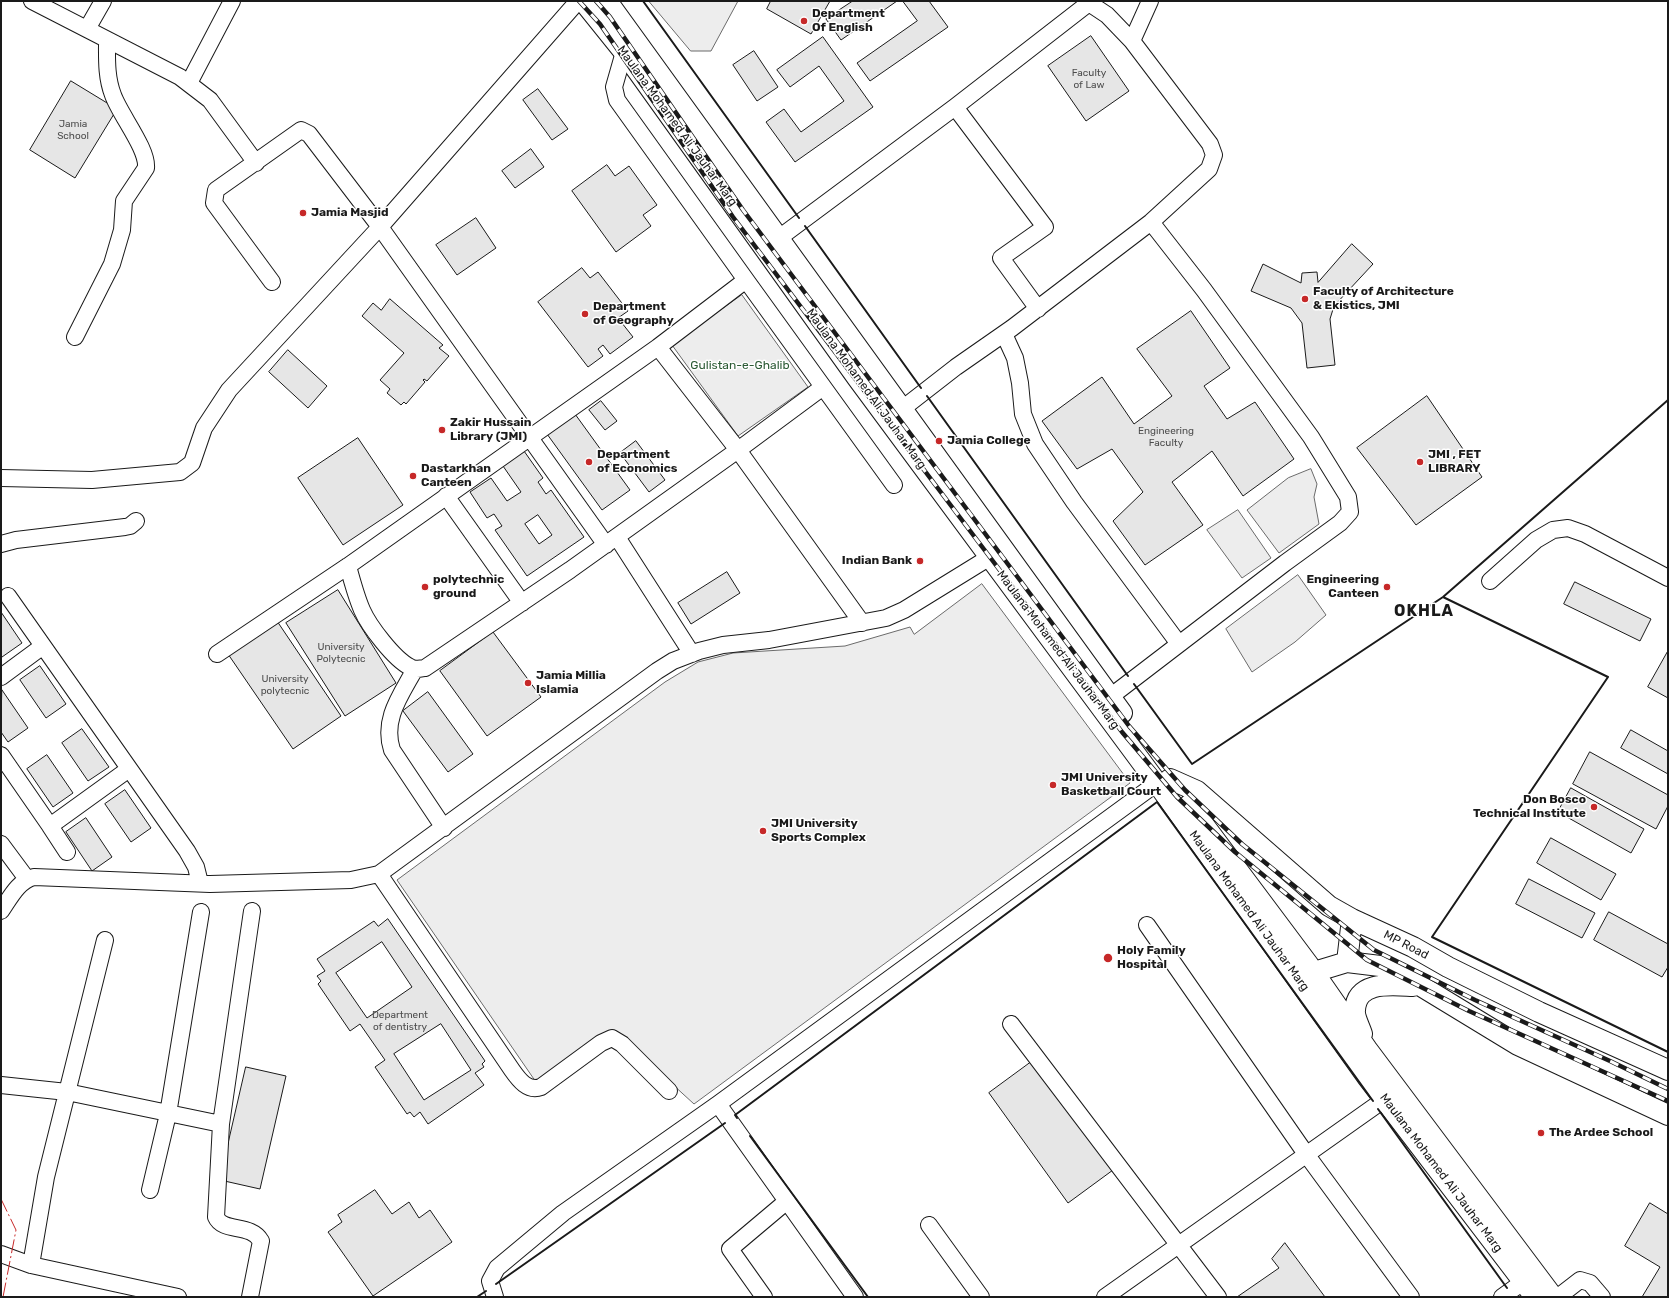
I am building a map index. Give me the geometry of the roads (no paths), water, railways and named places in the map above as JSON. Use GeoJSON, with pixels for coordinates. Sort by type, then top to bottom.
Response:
{"type":"FeatureCollection","features":[{"type":"Feature","properties":{"kind":"main road","name":"Maulana Mohamed Ali Jauhar Marg"},"geometry":{"type":"LineString","coordinates":[[583,1],[624,52],[821,312],[990,557],[1307,977],[1367,1049],[1553,1297]]}},
{"type":"Feature","properties":{"kind":"main road","name":"Maulana Mohamed Ali Jauhar Marg"},"geometry":{"type":"LineString","coordinates":[[608,1],[779,238],[821,312],[902,409],[1110,697],[1162,783]]}},
{"type":"Feature","properties":{"kind":"main road","name":"MP Road"},"geometry":{"type":"LineString","coordinates":[[1162,783],[1197,791],[1329,906],[1352,919],[1413,947],[1448,967],[1540,1012],[1668,1070]]}},
{"type":"Feature","properties":{"kind":"main road"},"geometry":{"type":"LineString","coordinates":[[1347,962],[1352,919]]}},
{"type":"Feature","properties":{"kind":"main road"},"geometry":{"type":"LineString","coordinates":[[1307,977],[1347,962],[1380,966],[1421,986],[1518,1045],[1668,1115]]}},
{"type":"Feature","properties":{"kind":"main road","name":"Maulana Mohamed Ali Jauhar Marg"},"geometry":{"type":"LineString","coordinates":[[1307,977],[1385,1100],[1529,1289]]}},
{"type":"Feature","properties":{"kind":"main road"},"geometry":{"type":"LineString","coordinates":[[1367,1049],[1355,1011],[1358,999],[1369,988],[1385,984],[1421,986]]}},
{"type":"Feature","properties":{"kind":"street"},"geometry":{"type":"LineString","coordinates":[[32,1],[189,83],[210,100],[256,163]]}},
{"type":"Feature","properties":{"kind":"street"},"geometry":{"type":"LineString","coordinates":[[87,29],[103,1]]}},
{"type":"Feature","properties":{"kind":"street"},"geometry":{"type":"LineString","coordinates":[[189,83],[232,1]]}},
{"type":"Feature","properties":{"kind":"street"},"geometry":{"type":"LineString","coordinates":[[1,478],[92,480],[173,474],[187,468],[192,463],[209,418],[230,390],[380,227],[578,1]]}},
{"type":"Feature","properties":{"kind":"street"},"geometry":{"type":"LineString","coordinates":[[1132,41],[1150,1]]}},
{"type":"Feature","properties":{"kind":"street"},"geometry":{"type":"LineString","coordinates":[[779,238],[955,107],[1087,2],[1107,15],[1132,41],[1210,144],[1214,155],[1212,164],[1205,174],[1151,222],[1038,309],[956,366],[902,409]]}},
{"type":"Feature","properties":{"kind":"street"},"geometry":{"type":"LineString","coordinates":[[75,337],[112,264],[122,230],[124,201],[146,168],[147,162],[142,149],[128,125],[111,90],[107,70],[107,40]]}},
{"type":"Feature","properties":{"kind":"street"},"geometry":{"type":"LineString","coordinates":[[624,52],[614,87],[617,100],[894,485]]}},
{"type":"Feature","properties":{"kind":"street"},"geometry":{"type":"LineString","coordinates":[[955,107],[1045,227],[1001,258],[1038,309]]}},
{"type":"Feature","properties":{"kind":"street"},"geometry":{"type":"LineString","coordinates":[[272,282],[214,204],[216,190],[301,130],[309,134],[380,227],[528,439],[611,541],[692,654]]}},
{"type":"Feature","properties":{"kind":"street"},"geometry":{"type":"LineString","coordinates":[[1110,697],[1340,523],[1348,516],[1350,505],[1348,496],[1311,437],[1227,320],[1151,222]]}},
{"type":"Feature","properties":{"kind":"street"},"geometry":{"type":"LineString","coordinates":[[217,654],[348,566],[528,439],[658,347],[746,280]]}},
{"type":"Feature","properties":{"kind":"street"},"geometry":{"type":"LineString","coordinates":[[1004,334],[1014,358],[1020,383],[1023,414],[1026,426],[1035,444],[1074,502],[1179,644]]}},
{"type":"Feature","properties":{"kind":"street"},"geometry":{"type":"LineString","coordinates":[[658,347],[738,450],[862,623]]}},
{"type":"Feature","properties":{"kind":"street"},"geometry":{"type":"LineString","coordinates":[[348,566],[363,611],[369,621],[394,653],[408,666],[415,669],[425,668],[611,541],[823,387]]}},
{"type":"Feature","properties":{"kind":"street"},"geometry":{"type":"LineString","coordinates":[[446,496],[522,603]]}},
{"type":"Feature","properties":{"kind":"street"},"geometry":{"type":"LineString","coordinates":[[1,544],[16,540],[125,527],[130,526],[136,521]]}},
{"type":"Feature","properties":{"kind":"street"},"geometry":{"type":"LineString","coordinates":[[1490,581],[1536,540],[1553,530],[1568,528],[1585,534],[1668,578]]}},
{"type":"Feature","properties":{"kind":"street"},"geometry":{"type":"LineString","coordinates":[[1,911],[20,884],[27,879],[34,877],[200,883],[352,880],[379,874],[657,671],[673,661],[723,645],[769,640],[886,618],[904,610],[990,557]]}},
{"type":"Feature","properties":{"kind":"street"},"geometry":{"type":"LineString","coordinates":[[8,596],[192,860],[196,867],[200,883]]}},
{"type":"Feature","properties":{"kind":"street"},"geometry":{"type":"LineString","coordinates":[[1,677],[43,646]]}},
{"type":"Feature","properties":{"kind":"street"},"geometry":{"type":"LineString","coordinates":[[415,669],[389,723],[389,741],[392,750],[444,828]]}},
{"type":"Feature","properties":{"kind":"street"},"geometry":{"type":"LineString","coordinates":[[1,755],[67,852]]}},
{"type":"Feature","properties":{"kind":"street"},"geometry":{"type":"LineString","coordinates":[[50,826],[129,769]]}},
{"type":"Feature","properties":{"kind":"street"},"geometry":{"type":"LineString","coordinates":[[494,1297],[490,1281],[493,1273],[505,1260],[563,1213],[718,1104],[1162,783]]}},
{"type":"Feature","properties":{"kind":"street"},"geometry":{"type":"LineString","coordinates":[[1,844],[27,879]]}},
{"type":"Feature","properties":{"kind":"street"},"geometry":{"type":"LineString","coordinates":[[379,874],[518,1080],[527,1086],[537,1089],[601,1043],[612,1038],[622,1044],[669,1091]]}},
{"type":"Feature","properties":{"kind":"street"},"geometry":{"type":"LineString","coordinates":[[250,1297],[260,1241],[254,1233],[222,1224],[216,1217],[221,1124],[252,911]]}},
{"type":"Feature","properties":{"kind":"street"},"geometry":{"type":"LineString","coordinates":[[150,1190],[168,1114],[201,912]]}},
{"type":"Feature","properties":{"kind":"street"},"geometry":{"type":"LineString","coordinates":[[1147,925],[1306,1154],[1411,1297]]}},
{"type":"Feature","properties":{"kind":"street"},"geometry":{"type":"LineString","coordinates":[[31,1265],[46,1177],[105,940]]}},
{"type":"Feature","properties":{"kind":"street"},"geometry":{"type":"LineString","coordinates":[[1011,1024],[1218,1297]]}},
{"type":"Feature","properties":{"kind":"street"},"geometry":{"type":"LineString","coordinates":[[1,1085],[67,1092],[221,1124]]}},
{"type":"Feature","properties":{"kind":"street"},"geometry":{"type":"LineString","coordinates":[[1105,1297],[1306,1154],[1385,1100]]}},
{"type":"Feature","properties":{"kind":"street"},"geometry":{"type":"LineString","coordinates":[[718,1104],[855,1297]]}},
{"type":"Feature","properties":{"kind":"street"},"geometry":{"type":"LineString","coordinates":[[764,1297],[730,1249],[787,1201]]}},
{"type":"Feature","properties":{"kind":"street"},"geometry":{"type":"LineString","coordinates":[[929,1225],[981,1297]]}},
{"type":"Feature","properties":{"kind":"street"},"geometry":{"type":"LineString","coordinates":[[1,1254],[31,1265],[178,1297]]}},
{"type":"Feature","properties":{"kind":"street"},"geometry":{"type":"LineString","coordinates":[[1558,1297],[1580,1280],[1590,1283],[1602,1297]]}},
{"type":"Feature","properties":{"kind":"street"},"geometry":{"type":"LineString","coordinates":[[1502,1297],[1529,1289]]}},
{"type":"Feature","properties":{"kind":"railway"},"geometry":{"type":"LineString","coordinates":[[579,1],[600,24],[733,217],[1122,732],[1177,797],[1235,852],[1367,960],[1469,1011],[1668,1101]]}},
{"type":"Feature","properties":{"kind":"railway"},"geometry":{"type":"LineString","coordinates":[[596,1],[610,17],[743,210],[1129,726],[1185,790],[1242,844],[1374,950],[1475,1000],[1668,1089]]}},
{"type":"Feature","properties":{"kind":"place","name":"Department Of English"},"geometry":{"type":"Point","coordinates":[804,21]}},
{"type":"Feature","properties":{"kind":"place","name":"Jamia Masjid"},"geometry":{"type":"Point","coordinates":[303,213]}},
{"type":"Feature","properties":{"kind":"place","name":"Faculty of Architecture & Ekistics, JMI"},"geometry":{"type":"Point","coordinates":[1305,299]}},
{"type":"Feature","properties":{"kind":"place","name":"Department of Geography"},"geometry":{"type":"Point","coordinates":[585,314]}},
{"type":"Feature","properties":{"kind":"place","name":"Zakir Hussain Library (JMI)"},"geometry":{"type":"Point","coordinates":[442,430]}},
{"type":"Feature","properties":{"kind":"place","name":"Jamia College"},"geometry":{"type":"Point","coordinates":[939,441]}},
{"type":"Feature","properties":{"kind":"place","name":"Department of Economics"},"geometry":{"type":"Point","coordinates":[589,462]}},
{"type":"Feature","properties":{"kind":"place","name":"JMI , FET LIBRARY"},"geometry":{"type":"Point","coordinates":[1420,462]}},
{"type":"Feature","properties":{"kind":"place","name":"Dastarkhan Canteen"},"geometry":{"type":"Point","coordinates":[413,476]}},
{"type":"Feature","properties":{"kind":"place","name":"Indian Bank"},"geometry":{"type":"Point","coordinates":[920,561]}},
{"type":"Feature","properties":{"kind":"place","name":"polytechnic ground"},"geometry":{"type":"Point","coordinates":[425,587]}},
{"type":"Feature","properties":{"kind":"place","name":"Engineering Canteen"},"geometry":{"type":"Point","coordinates":[1387,587]}},
{"type":"Feature","properties":{"kind":"place","name":"Jamia Millia Islamia"},"geometry":{"type":"Point","coordinates":[528,683]}},
{"type":"Feature","properties":{"kind":"place","name":"JMI University Basketball Court"},"geometry":{"type":"Point","coordinates":[1053,785]}},
{"type":"Feature","properties":{"kind":"place","name":"Don Bosco Technical Institute"},"geometry":{"type":"Point","coordinates":[1594,807]}},
{"type":"Feature","properties":{"kind":"place","name":"JMI University Sports Complex"},"geometry":{"type":"Point","coordinates":[763,831]}},
{"type":"Feature","properties":{"kind":"place","name":"Holy Family Hospital"},"geometry":{"type":"Point","coordinates":[1108,958]}},
{"type":"Feature","properties":{"kind":"place","name":"The Ardee School"},"geometry":{"type":"Point","coordinates":[1541,1133]}},
{"type":"Feature","properties":{"kind":"district","name":"OKHLA"},"geometry":{"type":"Point","coordinates":[1424,611]}},
{"type":"Feature","properties":{"kind":"park label","name":"Gulistan-e-Ghalib"},"geometry":{"type":"Point","coordinates":[740,366]}}]}
